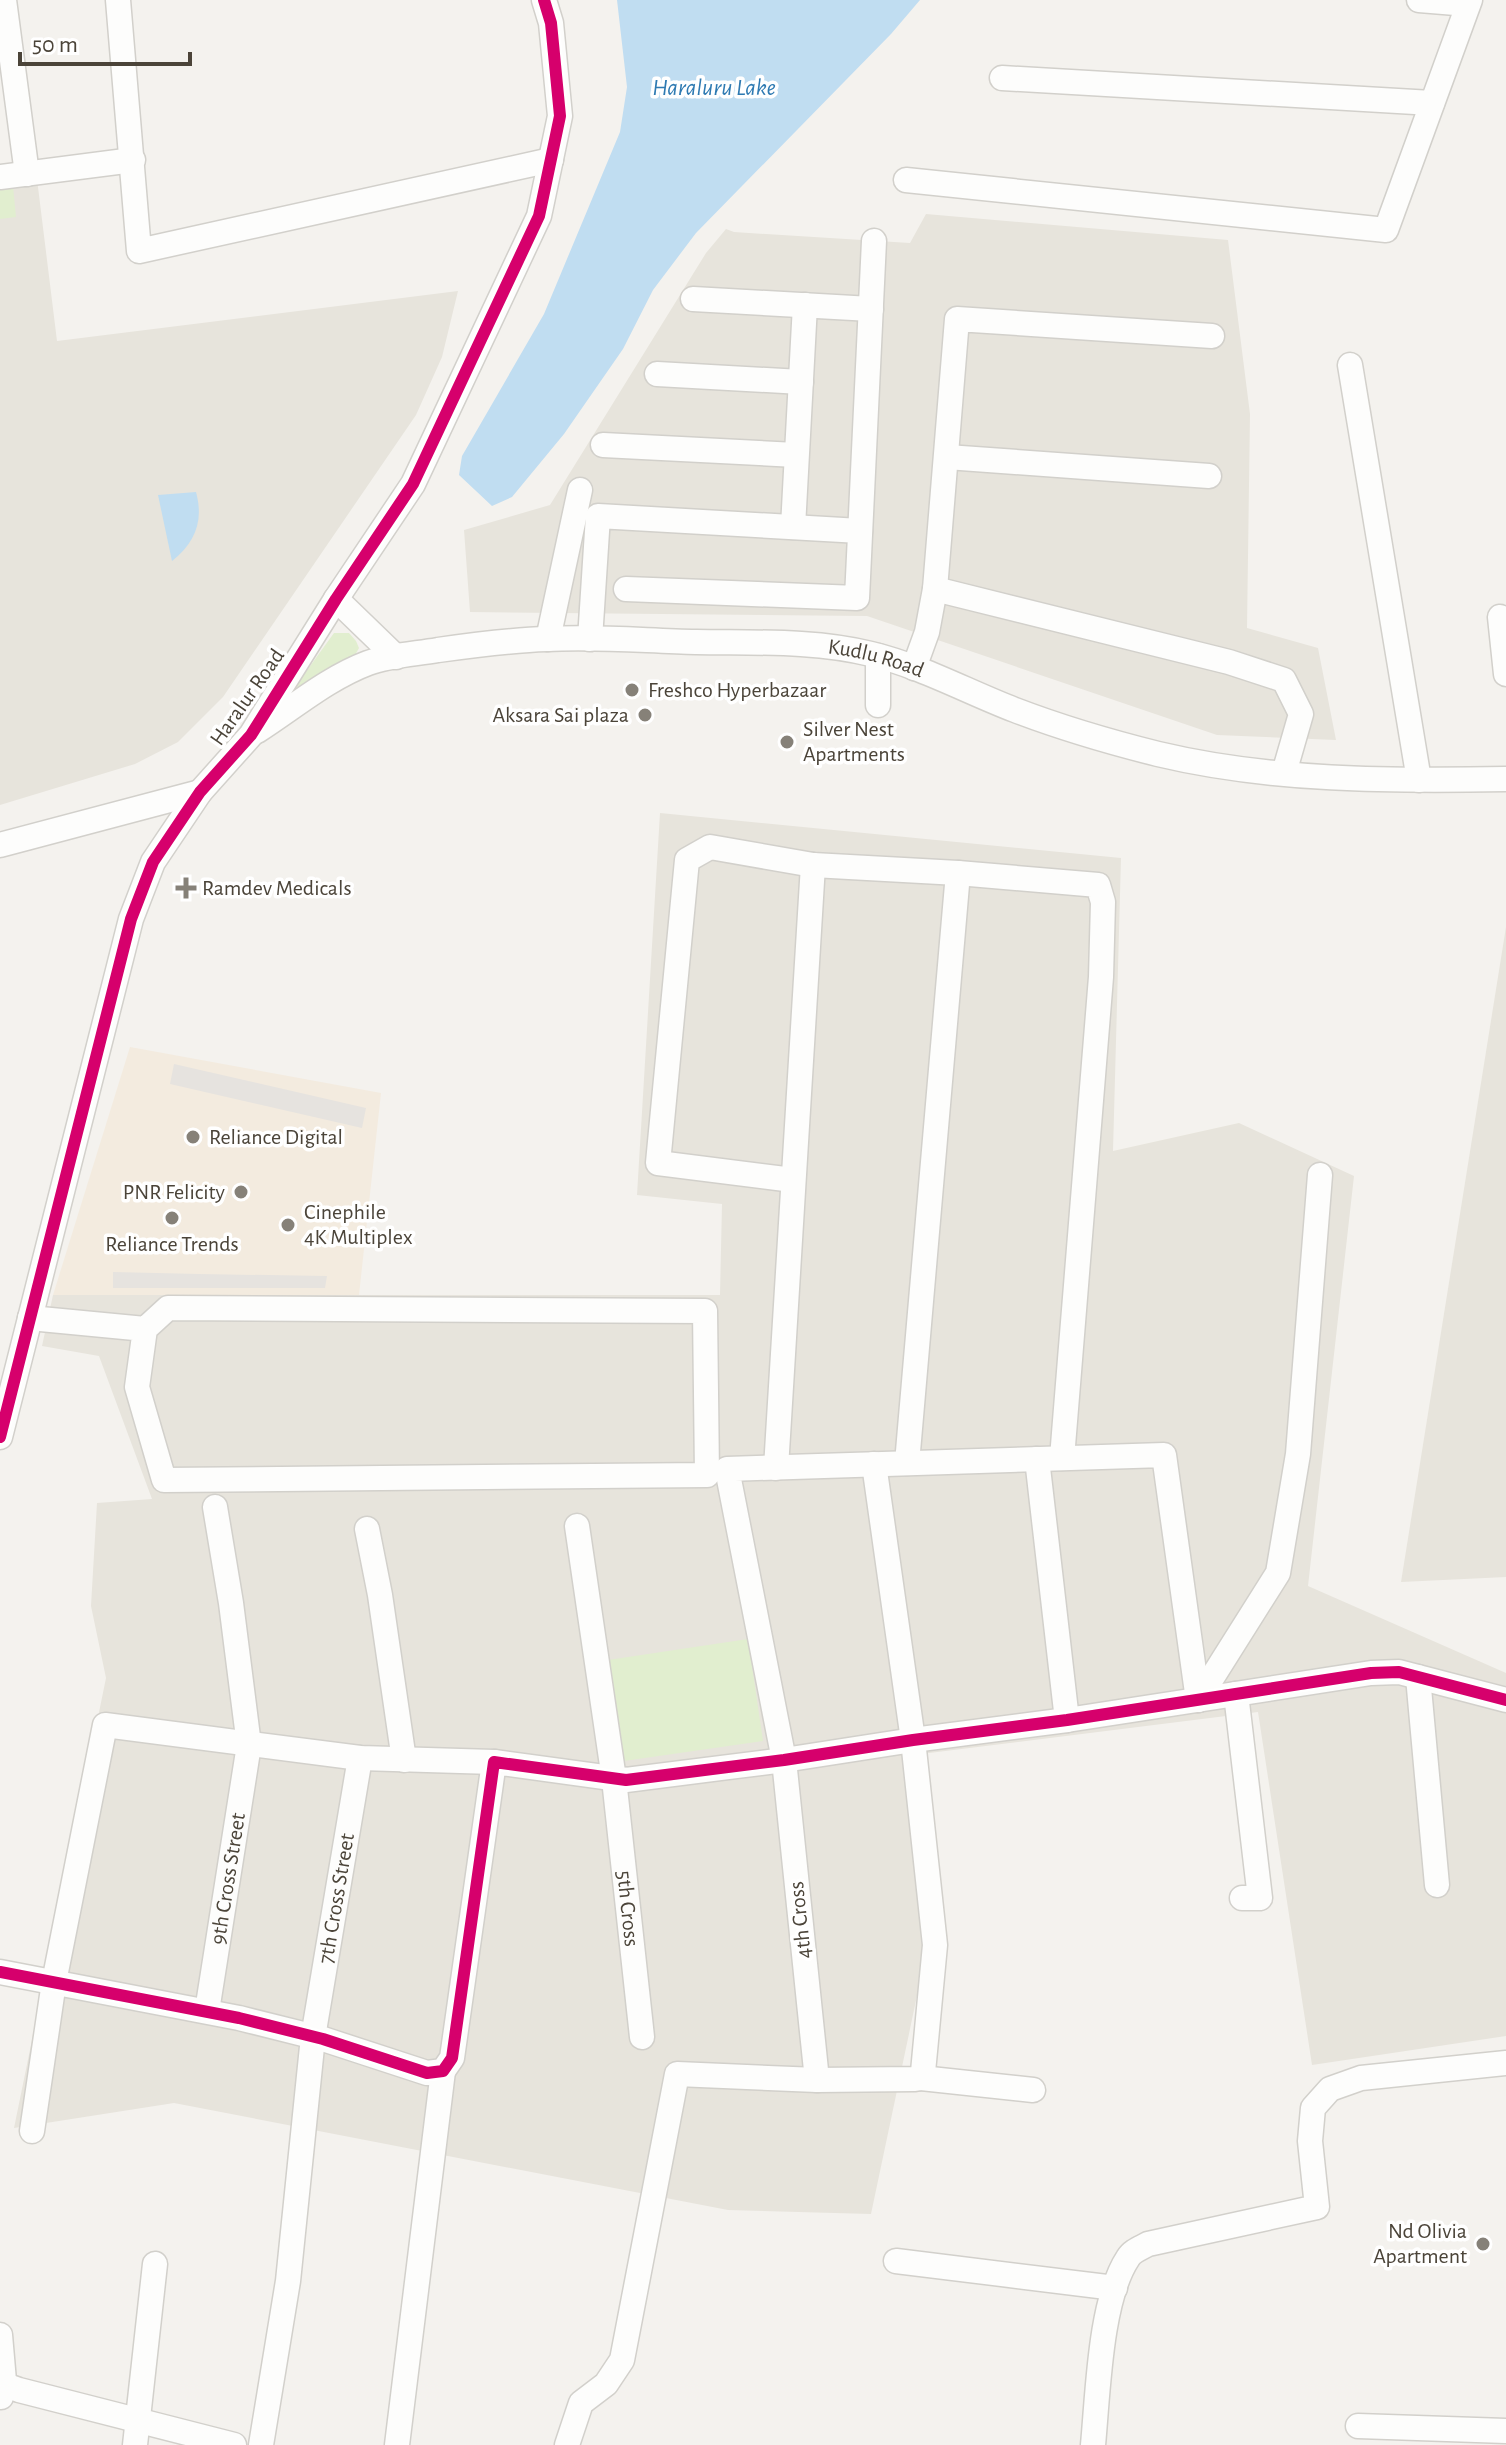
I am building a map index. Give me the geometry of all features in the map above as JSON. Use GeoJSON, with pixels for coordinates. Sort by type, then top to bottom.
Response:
{"type":"FeatureCollection","features":[{"type":"Feature","properties":{"kind":"street"},"geometry":{"type":"LineString","coordinates":[[4,0],[27,174]]}},
{"type":"Feature","properties":{"kind":"street"},"geometry":{"type":"LineString","coordinates":[[118,0],[139,251],[551,160]]}},
{"type":"Feature","properties":{"kind":"street","name":"Haralur Road"},"geometry":{"type":"LineString","coordinates":[[0,1437],[131,919],[153,862],[200,792],[251,735],[413,484],[539,216],[560,116],[551,23],[544,0]]}},
{"type":"Feature","properties":{"kind":"street"},"geometry":{"type":"LineString","coordinates":[[906,180],[1386,230],[1469,2],[1419,0]]}},
{"type":"Feature","properties":{"kind":"street"},"geometry":{"type":"LineString","coordinates":[[1002,78],[1432,103]]}},
{"type":"Feature","properties":{"kind":"street"},"geometry":{"type":"LineString","coordinates":[[0,177],[133,160]]}},
{"type":"Feature","properties":{"kind":"street"},"geometry":{"type":"LineString","coordinates":[[626,589],[857,598],[874,241]]}},
{"type":"Feature","properties":{"kind":"street"},"geometry":{"type":"LineString","coordinates":[[693,299],[871,309]]}},
{"type":"Feature","properties":{"kind":"street"},"geometry":{"type":"LineString","coordinates":[[793,527],[805,305]]}},
{"type":"Feature","properties":{"kind":"street"},"geometry":{"type":"LineString","coordinates":[[914,668],[927,632],[935,589],[957,319],[1212,336]]}},
{"type":"Feature","properties":{"kind":"street"},"geometry":{"type":"LineString","coordinates":[[1350,365],[1419,780]]}},
{"type":"Feature","properties":{"kind":"street"},"geometry":{"type":"LineString","coordinates":[[657,374],[801,382]]}},
{"type":"Feature","properties":{"kind":"street"},"geometry":{"type":"LineString","coordinates":[[603,445],[796,455]]}},
{"type":"Feature","properties":{"kind":"street"},"geometry":{"type":"LineString","coordinates":[[947,457],[1209,476]]}},
{"type":"Feature","properties":{"kind":"street"},"geometry":{"type":"LineString","coordinates":[[548,639],[580,490]]}},
{"type":"Feature","properties":{"kind":"street"},"geometry":{"type":"LineString","coordinates":[[590,639],[598,516],[860,531]]}},
{"type":"Feature","properties":{"kind":"street"},"geometry":{"type":"LineString","coordinates":[[935,589],[1229,662],[1284,680],[1301,714],[1284,773]]}},
{"type":"Feature","properties":{"kind":"street"},"geometry":{"type":"LineString","coordinates":[[336,599],[396,657]]}},
{"type":"Feature","properties":{"kind":"street"},"geometry":{"type":"LineString","coordinates":[[1500,617],[1506,674]]}},
{"type":"Feature","properties":{"kind":"street","name":"Kudlu Road"},"geometry":{"type":"LineString","coordinates":[[251,735],[348,672],[371,662],[396,657],[468,646],[548,639],[787,644],[836,648],[878,656],[1018,711],[1095,737],[1161,754],[1241,768],[1332,778],[1506,779]]}},
{"type":"Feature","properties":{"kind":"street"},"geometry":{"type":"LineString","coordinates":[[878,656],[878,705]]}},
{"type":"Feature","properties":{"kind":"street"},"geometry":{"type":"LineString","coordinates":[[0,845],[200,792]]}},
{"type":"Feature","properties":{"kind":"street"},"geometry":{"type":"LineString","coordinates":[[793,1180],[658,1163],[687,860],[710,847],[813,865],[1098,885],[1103,902],[1101,977],[1062,1458]]}},
{"type":"Feature","properties":{"kind":"street"},"geometry":{"type":"LineString","coordinates":[[813,865],[776,1468],[1164,1455],[1198,1700]]}},
{"type":"Feature","properties":{"kind":"street"},"geometry":{"type":"LineString","coordinates":[[907,1463],[958,873]]}},
{"type":"Feature","properties":{"kind":"street"},"geometry":{"type":"LineString","coordinates":[[1198,1700],[1278,1573],[1298,1454],[1320,1175]]}},
{"type":"Feature","properties":{"kind":"street"},"geometry":{"type":"LineString","coordinates":[[30,1318],[145,1329],[168,1308],[705,1311],[707,1475],[164,1480],[137,1387],[145,1329]]}},
{"type":"Feature","properties":{"kind":"street"},"geometry":{"type":"LineString","coordinates":[[1037,1459],[1067,1720]]}},
{"type":"Feature","properties":{"kind":"street"},"geometry":{"type":"LineString","coordinates":[[874,1464],[913,1740],[935,1945],[930,2016],[921,2078]]}},
{"type":"Feature","properties":{"kind":"street","name":"4th Cross"},"geometry":{"type":"LineString","coordinates":[[776,1468],[727,1469],[784,1760],[817,2080]]}},
{"type":"Feature","properties":{"kind":"street","name":"9th Cross Street"},"geometry":{"type":"LineString","coordinates":[[207,2011],[249,1745],[215,1507]]}},
{"type":"Feature","properties":{"kind":"street","name":"5th Cross"},"geometry":{"type":"LineString","coordinates":[[577,1526],[614,1779],[642,2037]]}},
{"type":"Feature","properties":{"kind":"street"},"geometry":{"type":"LineString","coordinates":[[367,1529],[404,1760]]}},
{"type":"Feature","properties":{"kind":"street"},"geometry":{"type":"LineString","coordinates":[[32,2131],[54,1982],[105,1725],[360,1758],[494,1762],[626,1780],[1067,1720],[1371,1673],[1399,1672],[1506,1700]]}},
{"type":"Feature","properties":{"kind":"street"},"geometry":{"type":"LineString","coordinates":[[1418,1677],[1437,1885]]}},
{"type":"Feature","properties":{"kind":"street"},"geometry":{"type":"LineString","coordinates":[[1236,1694],[1260,1898],[1242,1898]]}},
{"type":"Feature","properties":{"kind":"street","name":"7th Cross Street"},"geometry":{"type":"LineString","coordinates":[[261,2445],[288,2281],[313,2037],[360,1758]]}},
{"type":"Feature","properties":{"kind":"street"},"geometry":{"type":"LineString","coordinates":[[397,2445],[443,2071],[452,2058],[494,1762]]}},
{"type":"Feature","properties":{"kind":"street"},"geometry":{"type":"LineString","coordinates":[[0,1972],[207,2011],[313,2037],[427,2073],[443,2071]]}},
{"type":"Feature","properties":{"kind":"street"},"geometry":{"type":"LineString","coordinates":[[1093,2445],[1106,2317],[1129,2254],[1148,2244],[1317,2207],[1310,2141],[1313,2108],[1330,2089],[1361,2078],[1506,2063]]}},
{"type":"Feature","properties":{"kind":"street"},"geometry":{"type":"LineString","coordinates":[[567,2445],[581,2403],[606,2384],[622,2360],[677,2074],[817,2080],[921,2078],[1033,2090]]}},
{"type":"Feature","properties":{"kind":"street"},"geometry":{"type":"LineString","coordinates":[[896,2261],[1115,2288]]}},
{"type":"Feature","properties":{"kind":"street"},"geometry":{"type":"LineString","coordinates":[[135,2445],[155,2264]]}},
{"type":"Feature","properties":{"kind":"street"},"geometry":{"type":"LineString","coordinates":[[0,2335],[2,2390]]}},
{"type":"Feature","properties":{"kind":"street"},"geometry":{"type":"LineString","coordinates":[[2,2390],[5,2385],[234,2445]]}},
{"type":"Feature","properties":{"kind":"street"},"geometry":{"type":"LineString","coordinates":[[1358,2426],[1506,2431]]}},
{"type":"Feature","properties":{"kind":"shaded area"},"geometry":{"type":"Polygon","coordinates":[[[37,179],[57,341],[458,291],[442,357],[416,415],[223,697],[178,742],[135,764],[0,805],[0,184],[37,179]]]}},
{"type":"Feature","properties":{"kind":"shaded area"},"geometry":{"type":"Polygon","coordinates":[[[926,214],[1228,240],[1250,414],[1247,628],[1318,648],[1336,740],[1217,735],[867,616],[470,612],[464,530],[550,505],[706,253],[726,229],[910,243],[926,214]]]}},
{"type":"Feature","properties":{"kind":"shaded area"},"geometry":{"type":"Polygon","coordinates":[[[660,813],[1121,858],[1113,1151],[1239,1123],[1354,1176],[1308,1586],[1506,1673],[1506,2036],[1312,2065],[1258,1712],[905,1756],[930,1934],[871,2214],[728,2210],[174,2103],[14,2128],[106,1678],[91,1606],[97,1503],[152,1499],[99,1356],[42,1346],[53,1295],[720,1295],[722,1204],[637,1195],[660,813]]]}},
{"type":"Feature","properties":{"kind":"shaded area"},"geometry":{"type":"Polygon","coordinates":[[[1506,927],[1506,1577],[1401,1582],[1506,927]]]}},
{"type":"Feature","properties":{"kind":"shaded area"},"geometry":{"type":"Polygon","coordinates":[[[130,1047],[381,1093],[359,1295],[53,1295],[130,1047]]]}},
{"type":"Feature","properties":{"kind":"shaded area"},"geometry":{"type":"Polygon","coordinates":[[[174,1064],[366,1108],[362,1128],[170,1084],[174,1064]]]}},
{"type":"Feature","properties":{"kind":"shaded area"},"geometry":{"type":"Polygon","coordinates":[[[113,1272],[327,1276],[325,1288],[113,1288],[113,1272]]]}},
{"type":"Feature","properties":{"kind":"green space"},"geometry":{"type":"Polygon","coordinates":[[[13,186],[16,217],[0,219],[0,187],[13,186]]]}},
{"type":"Feature","properties":{"kind":"green space"},"geometry":{"type":"Polygon","coordinates":[[[334,633],[349,633],[356,641],[359,648],[354,657],[296,699],[292,691],[334,633]]]}},
{"type":"Feature","properties":{"kind":"green space"},"geometry":{"type":"Polygon","coordinates":[[[748,1639],[763,1741],[624,1761],[608,1660],[748,1639]]]}},
{"type":"Feature","properties":{"kind":"water","name":"Haraluru Lake"},"geometry":{"type":"Polygon","coordinates":[[[617,0],[920,0],[891,34],[696,233],[653,290],[623,349],[564,434],[512,497],[492,506],[459,475],[462,456],[544,314],[620,132],[627,87],[617,0]]]}},
{"type":"Feature","properties":{"kind":"water"},"geometry":{"type":"Polygon","coordinates":[[[196,492],[199,512],[196,531],[187,547],[172,561],[158,495],[196,492]]]}},
{"type":"Feature","properties":{"kind":"cycle path"},"geometry":{"type":"LineString","coordinates":[[0,1437],[131,919],[153,862],[200,792],[251,735],[413,484],[539,216],[560,116],[551,23],[544,0]]}},
{"type":"Feature","properties":{"kind":"cycle path"},"geometry":{"type":"LineString","coordinates":[[0,1972],[239,2018],[323,2039],[427,2073],[443,2071],[452,2058],[494,1762],[626,1780],[1067,1720],[1371,1673],[1399,1672],[1506,1700]]}},
{"type":"Feature","properties":{"kind":"place","name":"Freshco Hyperbazaar"},"geometry":{"type":"Point","coordinates":[632,690]}},
{"type":"Feature","properties":{"kind":"place","name":"Aksara Sai plaza"},"geometry":{"type":"Point","coordinates":[645,715]}},
{"type":"Feature","properties":{"kind":"place","name":"Silver Nest Apartments"},"geometry":{"type":"Point","coordinates":[787,742]}},
{"type":"Feature","properties":{"kind":"place","name":"Ramdev Medicals"},"geometry":{"type":"Point","coordinates":[186,888]}},
{"type":"Feature","properties":{"kind":"place","name":"Reliance Digital"},"geometry":{"type":"Point","coordinates":[193,1137]}},
{"type":"Feature","properties":{"kind":"place","name":"PNR Felicity"},"geometry":{"type":"Point","coordinates":[241,1192]}},
{"type":"Feature","properties":{"kind":"place","name":"Reliance Trends"},"geometry":{"type":"Point","coordinates":[172,1218]}},
{"type":"Feature","properties":{"kind":"place","name":"Cinephile 4K Multiplex"},"geometry":{"type":"Point","coordinates":[288,1225]}},
{"type":"Feature","properties":{"kind":"place","name":"Nd Olivia Apartment"},"geometry":{"type":"Point","coordinates":[1483,2244]}}]}
